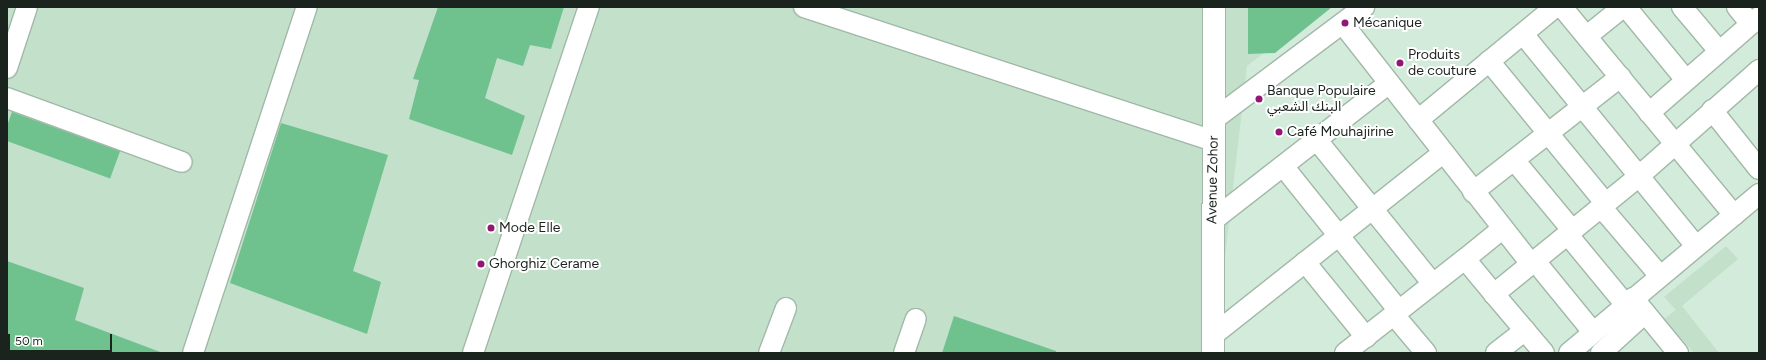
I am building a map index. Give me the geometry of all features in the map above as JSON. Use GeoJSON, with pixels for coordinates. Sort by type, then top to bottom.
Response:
{"type":"FeatureCollection","features":[{"type":"Feature","properties":{"kind":"main road","name":"Avenue Zohor"},"geometry":{"type":"LineString","coordinates":[[1212,344],[1214,7]]}},
{"type":"Feature","properties":{"kind":"street"},"geometry":{"type":"LineString","coordinates":[[7,68],[27,7]]}},
{"type":"Feature","properties":{"kind":"street"},"geometry":{"type":"LineString","coordinates":[[193,353],[307,7]]}},
{"type":"Feature","properties":{"kind":"street"},"geometry":{"type":"LineString","coordinates":[[473,353],[589,7]]}},
{"type":"Feature","properties":{"kind":"street"},"geometry":{"type":"LineString","coordinates":[[804,7],[1213,131],[1364,7]]}},
{"type":"Feature","properties":{"kind":"street"},"geometry":{"type":"LineString","coordinates":[[1418,120],[1555,7]]}},
{"type":"Feature","properties":{"kind":"street"},"geometry":{"type":"LineString","coordinates":[[1562,7],[1734,215]]}},
{"type":"Feature","properties":{"kind":"street"},"geometry":{"type":"LineString","coordinates":[[1587,36],[1625,7],[1686,80]]}},
{"type":"Feature","properties":{"kind":"street"},"geometry":{"type":"LineString","coordinates":[[1682,7],[1719,51]]}},
{"type":"Feature","properties":{"kind":"street"},"geometry":{"type":"LineString","coordinates":[[1649,113],[1755,21],[1738,7]]}},
{"type":"Feature","properties":{"kind":"street"},"geometry":{"type":"LineString","coordinates":[[1342,24],[1502,229],[1593,332]]}},
{"type":"Feature","properties":{"kind":"street"},"geometry":{"type":"LineString","coordinates":[[1523,34],[1638,177],[1696,245]]}},
{"type":"Feature","properties":{"kind":"street"},"geometry":{"type":"LineString","coordinates":[[1489,61],[1548,133],[1660,276]]}},
{"type":"Feature","properties":{"kind":"street"},"geometry":{"type":"LineString","coordinates":[[1473,192],[1620,77]]}},
{"type":"Feature","properties":{"kind":"street"},"geometry":{"type":"LineString","coordinates":[[1494,294],[1604,206],[1712,110],[1756,79]]}},
{"type":"Feature","properties":{"kind":"street"},"geometry":{"type":"LineString","coordinates":[[1212,221],[1389,83]]}},
{"type":"Feature","properties":{"kind":"street"},"geometry":{"type":"LineString","coordinates":[[7,98],[182,162]]}},
{"type":"Feature","properties":{"kind":"street"},"geometry":{"type":"LineString","coordinates":[[1712,110],[1759,169]]}},
{"type":"Feature","properties":{"kind":"street"},"geometry":{"type":"LineString","coordinates":[[1316,139],[1433,284]]}},
{"type":"Feature","properties":{"kind":"street"},"geometry":{"type":"LineString","coordinates":[[1212,344],[1305,262],[1443,153]]}},
{"type":"Feature","properties":{"kind":"street"},"geometry":{"type":"LineString","coordinates":[[1514,160],[1571,233],[1629,301],[1645,314],[1678,353]]}},
{"type":"Feature","properties":{"kind":"street"},"geometry":{"type":"LineString","coordinates":[[1283,166],[1339,236],[1426,353]]}},
{"type":"Feature","properties":{"kind":"street"},"geometry":{"type":"LineString","coordinates":[[1568,353],[1759,194]]}},
{"type":"Feature","properties":{"kind":"street"},"geometry":{"type":"LineString","coordinates":[[1345,353],[1366,344],[1396,313],[1502,229]]}},
{"type":"Feature","properties":{"kind":"street"},"geometry":{"type":"LineString","coordinates":[[1465,259],[1544,353]]}},
{"type":"Feature","properties":{"kind":"street"},"geometry":{"type":"LineString","coordinates":[[1305,262],[1366,344]]}},
{"type":"Feature","properties":{"kind":"street"},"geometry":{"type":"LineString","coordinates":[[769,353],[786,308]]}},
{"type":"Feature","properties":{"kind":"street"},"geometry":{"type":"LineString","coordinates":[[1601,353],[1645,314]]}},
{"type":"Feature","properties":{"kind":"street"},"geometry":{"type":"LineString","coordinates":[[904,353],[916,319]]}},
{"type":"Feature","properties":{"kind":"street"},"geometry":{"type":"LineString","coordinates":[[1496,353],[1525,330]]}},
{"type":"Feature","properties":{"kind":"shaded area"},"geometry":{"type":"Polygon","coordinates":[[[7,7],[1324,7],[1247,66],[1214,353],[7,353],[7,7]]]}},
{"type":"Feature","properties":{"kind":"shaded area"},"geometry":{"type":"Polygon","coordinates":[[[1726,246],[1738,259],[1682,306],[1719,353],[1694,353],[1664,319],[1676,310],[1664,297],[1726,246]]]}},
{"type":"Feature","properties":{"kind":"building"},"geometry":{"type":"Polygon","coordinates":[[[438,7],[564,7],[551,49],[530,45],[523,66],[497,58],[485,98],[525,116],[512,155],[409,119],[419,80],[413,79],[438,7]]]}},
{"type":"Feature","properties":{"kind":"building"},"geometry":{"type":"Polygon","coordinates":[[[1248,7],[1332,7],[1275,53],[1248,54],[1248,7]]]}},
{"type":"Feature","properties":{"kind":"building"},"geometry":{"type":"Polygon","coordinates":[[[12,112],[120,151],[110,179],[7,141],[7,126],[12,112]]]}},
{"type":"Feature","properties":{"kind":"building"},"geometry":{"type":"Polygon","coordinates":[[[281,123],[388,155],[353,271],[381,282],[367,334],[230,283],[281,123]]]}},
{"type":"Feature","properties":{"kind":"building"},"geometry":{"type":"Polygon","coordinates":[[[7,261],[84,288],[75,320],[163,353],[7,353],[7,261]]]}},
{"type":"Feature","properties":{"kind":"building"},"geometry":{"type":"Polygon","coordinates":[[[954,316],[1056,351],[1056,353],[942,353],[954,316]]]}},
{"type":"Feature","properties":{"kind":"place","name":"Mécanique"},"geometry":{"type":"Point","coordinates":[1345,23]}},
{"type":"Feature","properties":{"kind":"place","name":"Produits de couture"},"geometry":{"type":"Point","coordinates":[1400,63]}},
{"type":"Feature","properties":{"kind":"place","name":"Banque Populaire البنك الشعبي"},"geometry":{"type":"Point","coordinates":[1259,99]}},
{"type":"Feature","properties":{"kind":"place","name":"Café Mouhajirine"},"geometry":{"type":"Point","coordinates":[1279,132]}},
{"type":"Feature","properties":{"kind":"place","name":"Mode Elle"},"geometry":{"type":"Point","coordinates":[491,228]}},
{"type":"Feature","properties":{"kind":"place","name":"Ghorghiz Cerame"},"geometry":{"type":"Point","coordinates":[481,264]}}]}
